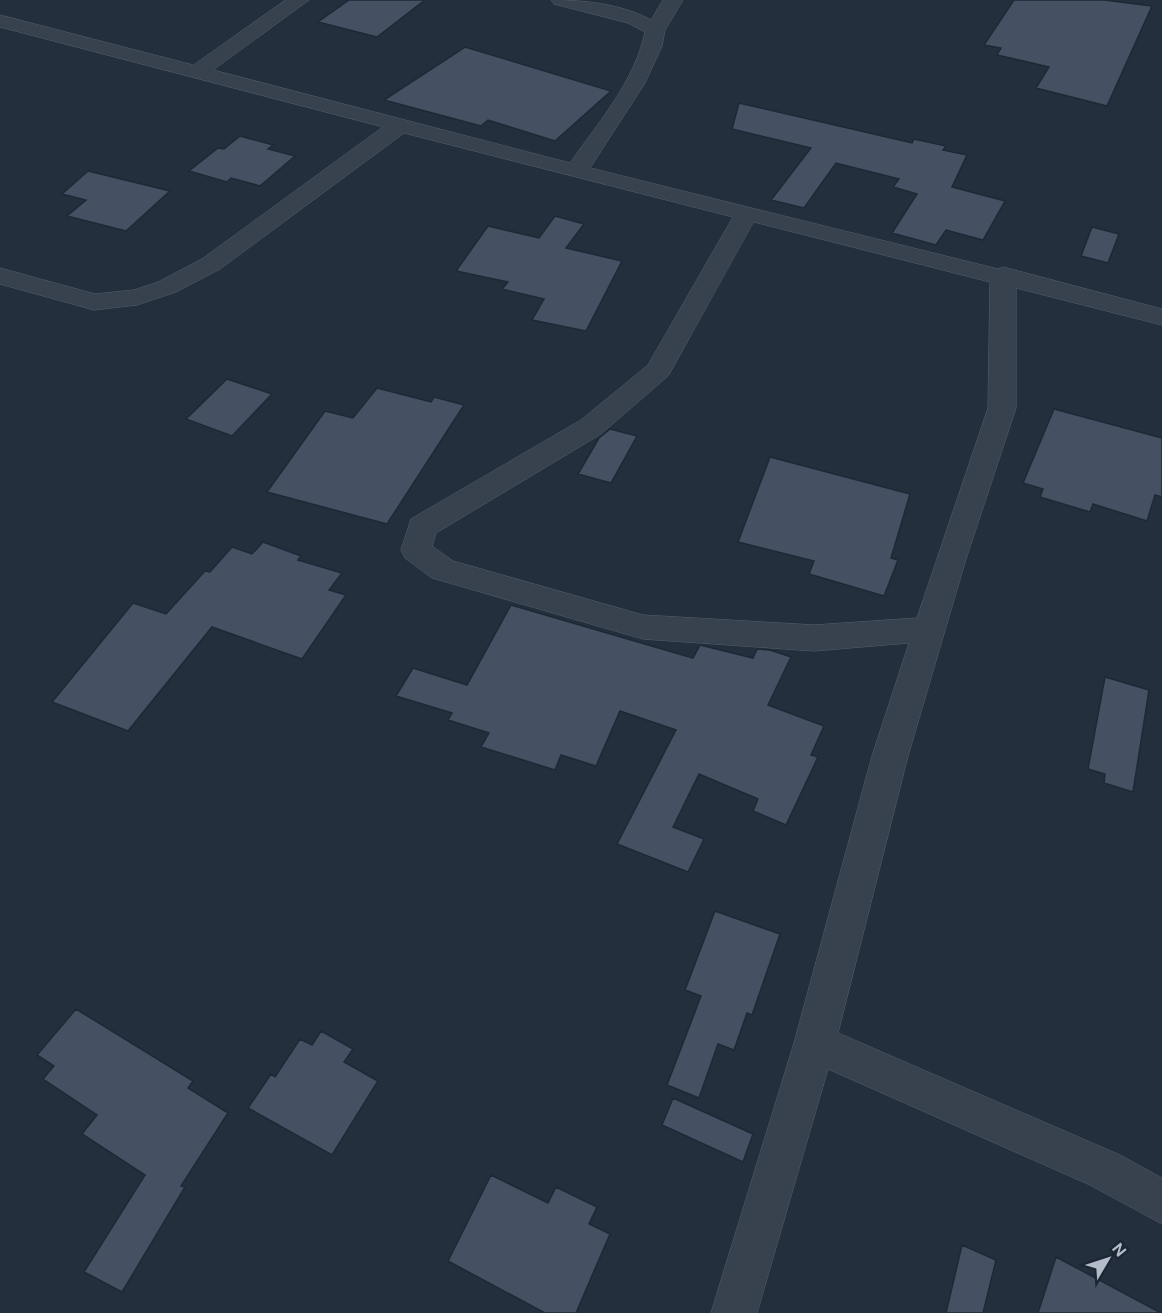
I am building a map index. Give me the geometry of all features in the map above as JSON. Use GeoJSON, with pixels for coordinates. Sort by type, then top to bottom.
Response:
{"type":"FeatureCollection","features":[{"type":"Feature","properties":{"kind":"street"},"geometry":{"type":"LineString","coordinates":[[195,73],[299,0]]}},
{"type":"Feature","properties":{"kind":"street"},"geometry":{"type":"LineString","coordinates":[[561,0],[635,18],[655,30]]}},
{"type":"Feature","properties":{"kind":"street"},"geometry":{"type":"LineString","coordinates":[[576,171],[631,89],[654,41],[655,30],[673,0]]}},
{"type":"Feature","properties":{"kind":"street"},"geometry":{"type":"LineString","coordinates":[[0,21],[746,215],[1003,275],[1162,317]]}},
{"type":"Feature","properties":{"kind":"street"},"geometry":{"type":"LineString","coordinates":[[0,276],[94,302],[137,297],[167,287],[211,264],[398,126]]}},
{"type":"Feature","properties":{"kind":"street"},"geometry":{"type":"LineString","coordinates":[[746,215],[658,370],[591,427],[422,527],[416,550],[443,570],[643,627],[814,638],[929,629]]}},
{"type":"Feature","properties":{"kind":"street"},"geometry":{"type":"LineString","coordinates":[[734,1313],[815,1043],[890,756],[1002,408],[1003,275]]}},
{"type":"Feature","properties":{"kind":"street"},"geometry":{"type":"LineString","coordinates":[[815,1043],[1105,1170],[1162,1202]]}},
{"type":"Feature","properties":{"kind":"building"},"geometry":{"type":"Polygon","coordinates":[[[349,0],[425,0],[377,37],[318,22],[349,0]]]}},
{"type":"Feature","properties":{"kind":"building"},"geometry":{"type":"Polygon","coordinates":[[[1014,0],[1104,0],[1152,6],[1107,106],[1036,88],[1049,67],[997,55],[1001,48],[984,45],[1014,0]]]}},
{"type":"Feature","properties":{"kind":"building"},"geometry":{"type":"Polygon","coordinates":[[[465,47],[611,91],[555,141],[488,120],[481,126],[384,100],[465,47]]]}},
{"type":"Feature","properties":{"kind":"building"},"geometry":{"type":"Polygon","coordinates":[[[739,103],[912,143],[914,139],[946,146],[943,150],[967,155],[952,187],[1005,201],[983,240],[946,230],[936,245],[892,233],[917,194],[893,187],[899,179],[836,163],[804,208],[771,200],[811,148],[732,129],[739,103]]]}},
{"type":"Feature","properties":{"kind":"building"},"geometry":{"type":"Polygon","coordinates":[[[240,136],[273,145],[268,149],[295,156],[260,186],[231,178],[227,182],[189,171],[218,148],[224,149],[240,136]]]}},
{"type":"Feature","properties":{"kind":"building"},"geometry":{"type":"Polygon","coordinates":[[[88,171],[170,191],[126,231],[67,216],[86,200],[62,194],[88,171]]]}},
{"type":"Feature","properties":{"kind":"building"},"geometry":{"type":"Polygon","coordinates":[[[555,216],[584,224],[566,248],[622,261],[586,331],[532,320],[544,299],[502,289],[508,282],[456,271],[488,226],[539,238],[555,216]]]}},
{"type":"Feature","properties":{"kind":"building"},"geometry":{"type":"Polygon","coordinates":[[[1092,227],[1119,234],[1108,263],[1081,256],[1092,227]]]}},
{"type":"Feature","properties":{"kind":"building"},"geometry":{"type":"Polygon","coordinates":[[[227,379],[272,394],[232,436],[186,419],[227,379]]]}},
{"type":"Feature","properties":{"kind":"building"},"geometry":{"type":"Polygon","coordinates":[[[377,388],[431,402],[434,397],[464,405],[387,524],[267,492],[325,411],[353,418],[377,388]]]}},
{"type":"Feature","properties":{"kind":"building"},"geometry":{"type":"Polygon","coordinates":[[[1054,409],[1162,438],[1162,497],[1155,495],[1147,521],[1093,504],[1090,512],[1040,497],[1043,489],[1023,483],[1054,409]]]}},
{"type":"Feature","properties":{"kind":"building"},"geometry":{"type":"Polygon","coordinates":[[[610,429],[637,436],[611,483],[578,474],[599,438],[610,429]]]}},
{"type":"Feature","properties":{"kind":"building"},"geometry":{"type":"Polygon","coordinates":[[[770,457],[910,494],[891,558],[898,560],[884,596],[809,574],[814,561],[738,542],[770,457]]]}},
{"type":"Feature","properties":{"kind":"building"},"geometry":{"type":"Polygon","coordinates":[[[263,542],[301,556],[298,560],[342,573],[329,590],[346,595],[302,659],[212,627],[128,731],[52,702],[133,603],[166,614],[205,571],[210,572],[232,547],[252,554],[263,542]]]}},
{"type":"Feature","properties":{"kind":"building"},"geometry":{"type":"Polygon","coordinates":[[[511,605],[693,658],[700,645],[753,658],[757,649],[770,650],[791,657],[768,705],[824,726],[811,755],[818,757],[786,825],[753,811],[758,799],[699,774],[673,827],[704,839],[688,872],[617,844],[676,730],[620,711],[596,766],[561,755],[555,770],[481,747],[489,733],[448,720],[452,713],[396,696],[413,668],[467,685],[511,605]]]}},
{"type":"Feature","properties":{"kind":"building"},"geometry":{"type":"Polygon","coordinates":[[[1105,677],[1149,690],[1133,792],[1104,783],[1105,774],[1088,769],[1105,677]]]}},
{"type":"Feature","properties":{"kind":"building"},"geometry":{"type":"Polygon","coordinates":[[[715,911],[780,934],[752,1015],[747,1013],[734,1050],[718,1044],[699,1098],[667,1085],[701,996],[685,990],[715,911]]]}},
{"type":"Feature","properties":{"kind":"building"},"geometry":{"type":"Polygon","coordinates":[[[76,1009],[193,1081],[188,1088],[228,1113],[181,1186],[185,1187],[122,1292],[84,1272],[145,1175],[82,1134],[97,1115],[43,1079],[54,1066],[37,1055],[76,1009]]]}},
{"type":"Feature","properties":{"kind":"building"},"geometry":{"type":"Polygon","coordinates":[[[321,1031],[353,1049],[344,1062],[378,1081],[332,1155],[248,1108],[271,1074],[275,1077],[300,1039],[312,1045],[321,1031]]]}},
{"type":"Feature","properties":{"kind":"building"},"geometry":{"type":"Polygon","coordinates":[[[673,1098],[753,1134],[743,1162],[662,1125],[673,1098]]]}},
{"type":"Feature","properties":{"kind":"building"},"geometry":{"type":"Polygon","coordinates":[[[491,1175],[548,1203],[556,1187],[597,1207],[589,1224],[610,1234],[576,1313],[545,1313],[448,1261],[491,1175]]]}},
{"type":"Feature","properties":{"kind":"building"},"geometry":{"type":"Polygon","coordinates":[[[962,1245],[996,1260],[983,1313],[946,1313],[962,1245]]]}},
{"type":"Feature","properties":{"kind":"building"},"geometry":{"type":"Polygon","coordinates":[[[1056,1257],[1161,1313],[1038,1313],[1056,1257]]]}}]}
